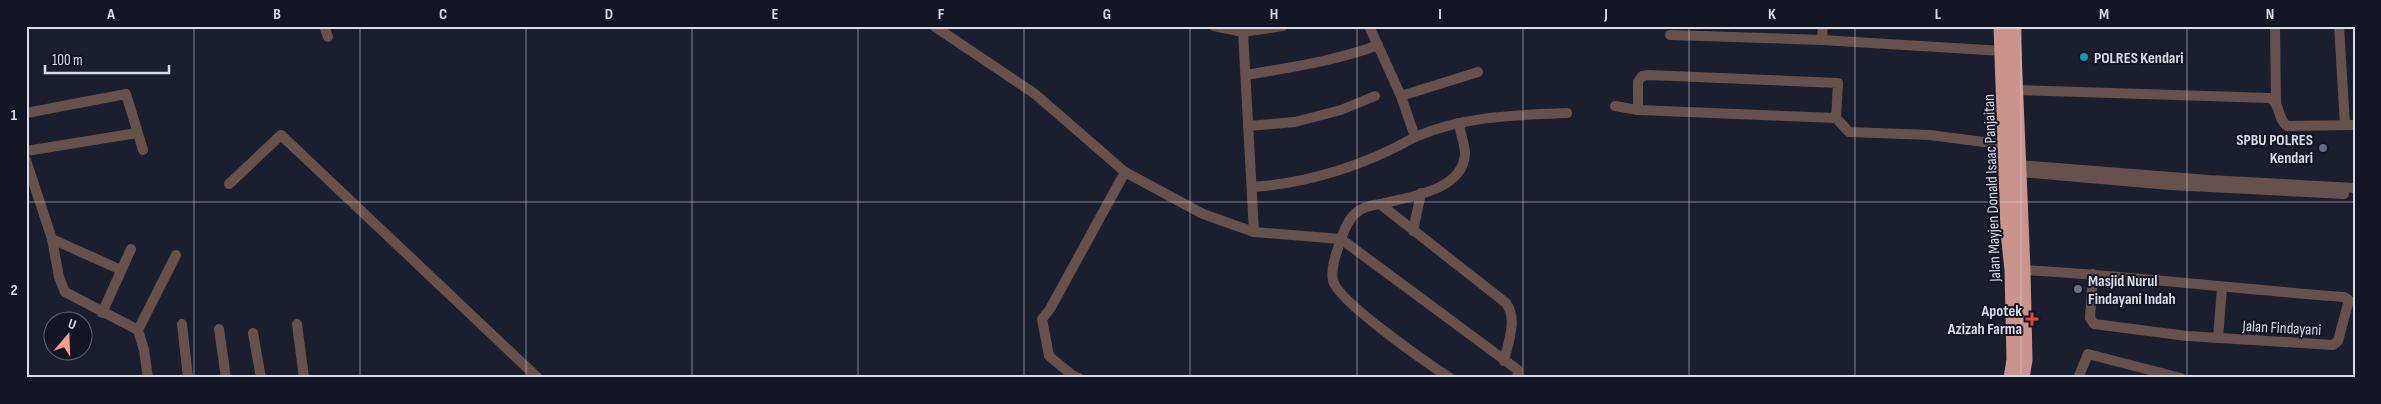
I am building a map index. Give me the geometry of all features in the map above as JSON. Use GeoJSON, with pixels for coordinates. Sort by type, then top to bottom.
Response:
{"type":"FeatureCollection","features":[{"type":"Feature","properties":{"kind":"highway","name":"Jalan Mayjen Donald Isaac Panjaitan"},"geometry":{"type":"LineString","coordinates":[[2002,26],[2007,145],[2015,232],[2023,270],[2025,360],[2022,378]]}},
{"type":"Feature","properties":{"kind":"highway","name":"Jalan Mayjen Donald Isaac Panjaitan"},"geometry":{"type":"LineString","coordinates":[[2011,378],[2014,351],[2012,270],[2020,169],[2013,26]]}},
{"type":"Feature","properties":{"kind":"street"},"geometry":{"type":"LineString","coordinates":[[324,26],[328,37]]}},
{"type":"Feature","properties":{"kind":"street"},"geometry":{"type":"LineString","coordinates":[[934,26],[1035,94],[1125,172],[1204,214],[1254,232],[1342,239],[1518,370],[1517,378]]}},
{"type":"Feature","properties":{"kind":"street"},"geometry":{"type":"LineString","coordinates":[[1214,26],[1239,29],[1278,27]]}},
{"type":"Feature","properties":{"kind":"street"},"geometry":{"type":"LineString","coordinates":[[1369,26],[1401,96],[1415,137]]}},
{"type":"Feature","properties":{"kind":"street"},"geometry":{"type":"LineString","coordinates":[[1822,40],[1823,26]]}},
{"type":"Feature","properties":{"kind":"street"},"geometry":{"type":"LineString","coordinates":[[2275,26],[2276,102],[2280,120],[2287,126],[2350,125],[2339,26]]}},
{"type":"Feature","properties":{"kind":"street"},"geometry":{"type":"LineString","coordinates":[[1239,29],[1246,75],[1254,232]]}},
{"type":"Feature","properties":{"kind":"street"},"geometry":{"type":"LineString","coordinates":[[1670,35],[1822,40],[2003,51]]}},
{"type":"Feature","properties":{"kind":"street"},"geometry":{"type":"LineString","coordinates":[[1246,75],[1323,62],[1354,54],[1378,45]]}},
{"type":"Feature","properties":{"kind":"street"},"geometry":{"type":"LineString","coordinates":[[1401,96],[1478,72]]}},
{"type":"Feature","properties":{"kind":"street"},"geometry":{"type":"LineString","coordinates":[[1638,110],[1638,82],[1642,76],[1780,79],[1838,83],[1836,118]]}},
{"type":"Feature","properties":{"kind":"street"},"geometry":{"type":"LineString","coordinates":[[2015,90],[2243,96],[2270,98],[2276,102]]}},
{"type":"Feature","properties":{"kind":"street"},"geometry":{"type":"LineString","coordinates":[[26,114],[126,94],[143,150]]}},
{"type":"Feature","properties":{"kind":"street"},"geometry":{"type":"LineString","coordinates":[[1248,126],[1295,122],[1341,110],[1375,96]]}},
{"type":"Feature","properties":{"kind":"street"},"geometry":{"type":"LineString","coordinates":[[1615,106],[1638,110],[1836,118],[1849,132],[1930,135],[2007,145]]}},
{"type":"Feature","properties":{"kind":"street"},"geometry":{"type":"LineString","coordinates":[[1253,187],[1285,185],[1323,175],[1392,150],[1432,129],[1498,117],[1567,113]]}},
{"type":"Feature","properties":{"kind":"street"},"geometry":{"type":"LineString","coordinates":[[1450,378],[1403,344],[1337,290],[1332,271],[1342,239],[1355,213],[1363,207],[1449,184],[1460,170],[1465,154],[1459,123]]}},
{"type":"Feature","properties":{"kind":"street"},"geometry":{"type":"LineString","coordinates":[[26,151],[137,133]]}},
{"type":"Feature","properties":{"kind":"street"},"geometry":{"type":"LineString","coordinates":[[229,184],[281,135],[538,378]]}},
{"type":"Feature","properties":{"kind":"street"},"geometry":{"type":"LineString","coordinates":[[26,160],[30,190],[52,240],[65,292],[102,313],[138,330]]}},
{"type":"Feature","properties":{"kind":"street"},"geometry":{"type":"LineString","coordinates":[[2020,169],[2355,188]]}},
{"type":"Feature","properties":{"kind":"street"},"geometry":{"type":"LineString","coordinates":[[2020,169],[2170,185],[2355,194]]}},
{"type":"Feature","properties":{"kind":"street"},"geometry":{"type":"LineString","coordinates":[[1079,378],[1072,375],[1049,356],[1042,319],[1050,309],[1125,172]]}},
{"type":"Feature","properties":{"kind":"street"},"geometry":{"type":"LineString","coordinates":[[1413,232],[1421,193]]}},
{"type":"Feature","properties":{"kind":"street"},"geometry":{"type":"LineString","coordinates":[[1380,204],[1510,308],[1512,322],[1504,361]]}},
{"type":"Feature","properties":{"kind":"street"},"geometry":{"type":"LineString","coordinates":[[52,240],[121,270]]}},
{"type":"Feature","properties":{"kind":"street"},"geometry":{"type":"LineString","coordinates":[[102,313],[131,250]]}},
{"type":"Feature","properties":{"kind":"street"},"geometry":{"type":"LineString","coordinates":[[148,378],[144,350],[138,330],[176,255]]}},
{"type":"Feature","properties":{"kind":"street","name":"Jalan Findayani"},"geometry":{"type":"LineString","coordinates":[[2023,270],[2093,274],[2222,288],[2344,297],[2349,300],[2338,341],[2333,345],[2218,338],[2094,324],[2090,318],[2093,274]]}},
{"type":"Feature","properties":{"kind":"street"},"geometry":{"type":"LineString","coordinates":[[2218,338],[2222,288]]}},
{"type":"Feature","properties":{"kind":"street"},"geometry":{"type":"LineString","coordinates":[[182,324],[188,378]]}},
{"type":"Feature","properties":{"kind":"street"},"geometry":{"type":"LineString","coordinates":[[297,324],[304,378]]}},
{"type":"Feature","properties":{"kind":"street"},"geometry":{"type":"LineString","coordinates":[[219,329],[226,378]]}},
{"type":"Feature","properties":{"kind":"street"},"geometry":{"type":"LineString","coordinates":[[253,333],[261,378]]}},
{"type":"Feature","properties":{"kind":"street"},"geometry":{"type":"LineString","coordinates":[[2078,378],[2088,354],[2181,378]]}},
{"type":"Feature","properties":{"kind":"place","name":"POLRES Kendari"},"geometry":{"type":"Point","coordinates":[2084,57]}},
{"type":"Feature","properties":{"kind":"place","name":"SPBU POLRES Kendari"},"geometry":{"type":"Point","coordinates":[2323,148]}},
{"type":"Feature","properties":{"kind":"place","name":"Masjid Nurul Findayani Indah"},"geometry":{"type":"Point","coordinates":[2078,289]}},
{"type":"Feature","properties":{"kind":"place","name":"Apotek Azizah Farma"},"geometry":{"type":"Point","coordinates":[2032,319]}}]}
